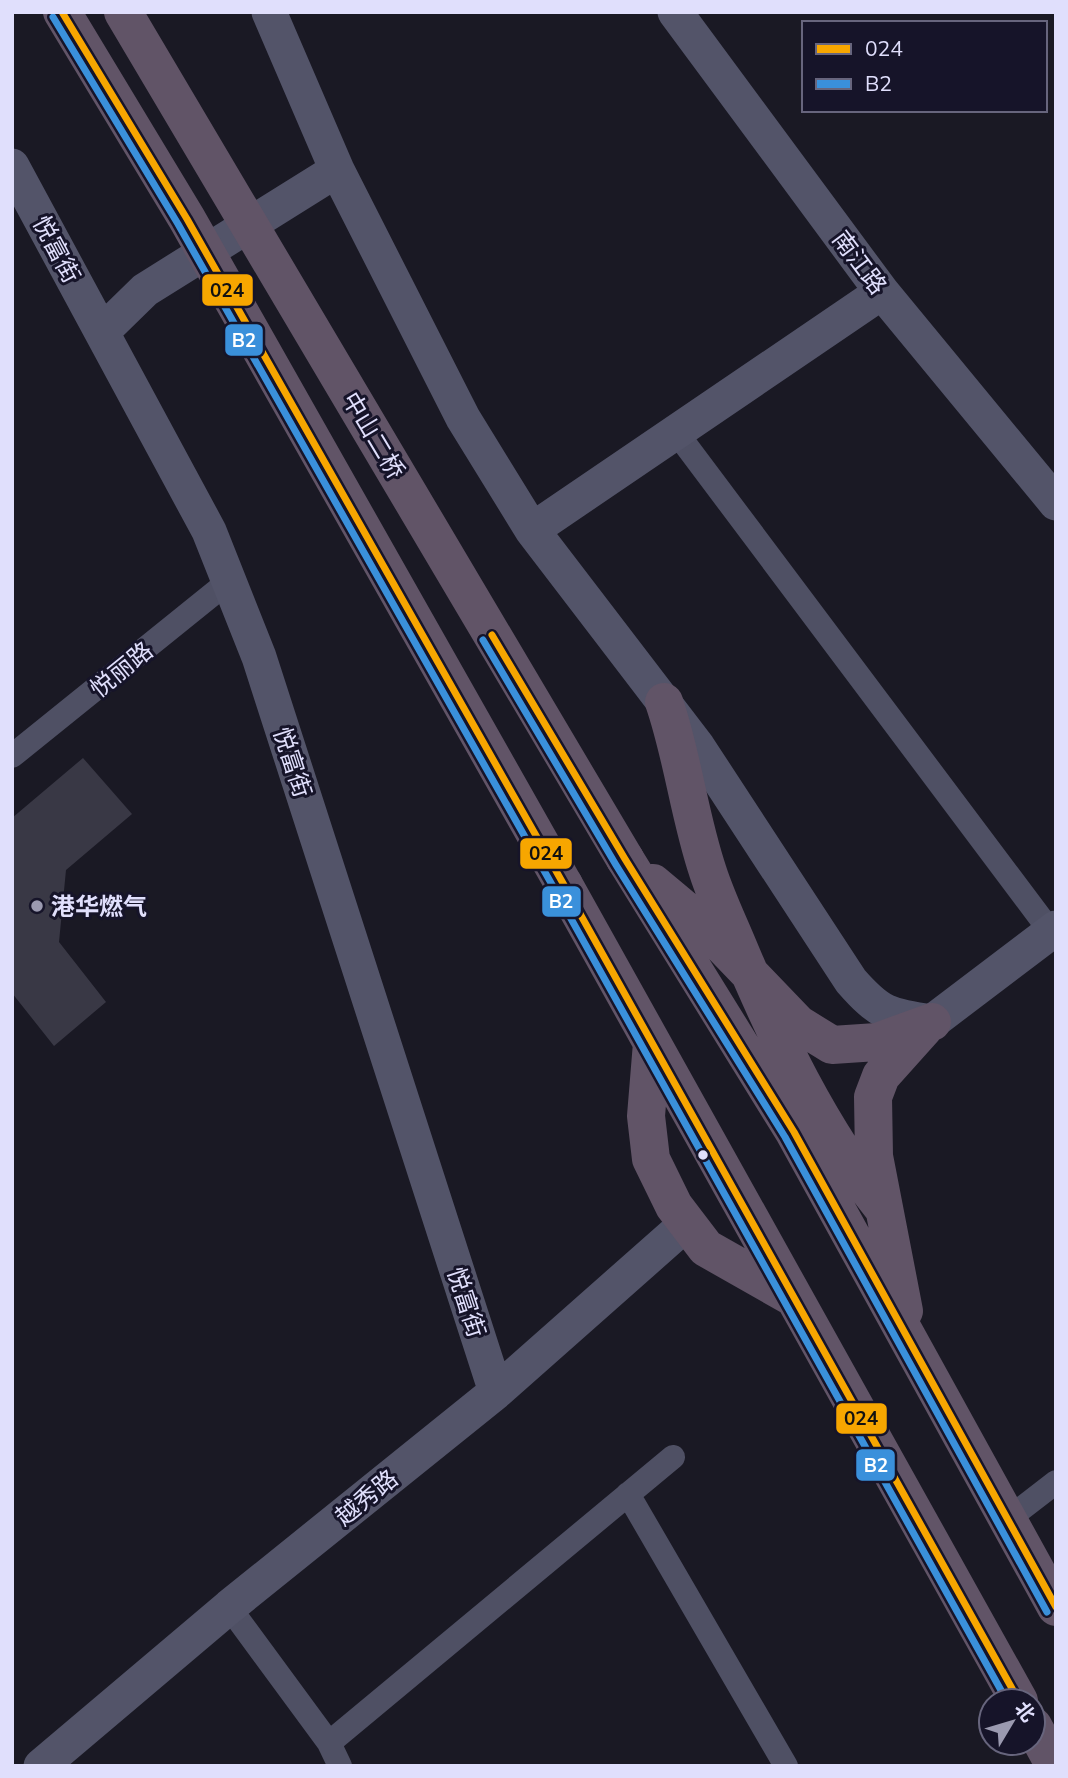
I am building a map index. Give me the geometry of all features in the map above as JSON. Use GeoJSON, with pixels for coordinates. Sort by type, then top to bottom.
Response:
{"type":"FeatureCollection","features":[{"type":"Feature","properties":{"kind":"highway"},"geometry":{"type":"LineString","coordinates":[[62,12],[187,219],[564,885],[1011,1687]]}},
{"type":"Feature","properties":{"kind":"highway","name":"中山二桥"},"geometry":{"type":"LineString","coordinates":[[123,12],[625,859],[794,1132],[1056,1607]]}},
{"type":"Feature","properties":{"kind":"highway"},"geometry":{"type":"LineString","coordinates":[[664,702],[675,733],[682,775],[708,873],[771,1026],[846,1158],[882,1207]]}},
{"type":"Feature","properties":{"kind":"highway"},"geometry":{"type":"LineString","coordinates":[[625,859],[702,924],[752,980],[798,1024],[832,1045],[877,1042],[932,1021]]}},
{"type":"Feature","properties":{"kind":"highway"},"geometry":{"type":"LineString","coordinates":[[908,1337],[893,1244],[882,1207],[874,1156],[873,1097],[881,1076],[905,1046],[932,1021]]}},
{"type":"Feature","properties":{"kind":"highway"},"geometry":{"type":"LineString","coordinates":[[652,1043],[646,1116],[651,1159],[674,1206],[706,1248],[794,1298]]}},
{"type":"Feature","properties":{"kind":"street"},"geometry":{"type":"LineString","coordinates":[[269,12],[337,170],[463,418],[532,530],[698,747],[851,981],[868,1001],[890,1016],[932,1021],[1053,930],[676,432]]}},
{"type":"Feature","properties":{"kind":"street","name":"南江路"},"geometry":{"type":"LineString","coordinates":[[675,12],[882,292],[1056,502]]}},
{"type":"Feature","properties":{"kind":"street","name":"悦富街"},"geometry":{"type":"LineString","coordinates":[[12,166],[209,531],[259,657],[496,1392]]}},
{"type":"Feature","properties":{"kind":"street"},"geometry":{"type":"LineString","coordinates":[[102,332],[145,290],[337,170]]}},
{"type":"Feature","properties":{"kind":"street"},"geometry":{"type":"LineString","coordinates":[[532,530],[882,292]]}},
{"type":"Feature","properties":{"kind":"street","name":"悦丽路"},"geometry":{"type":"LineString","coordinates":[[12,756],[229,582]]}},
{"type":"Feature","properties":{"kind":"street","name":"越秀路"},"geometry":{"type":"LineString","coordinates":[[41,1766],[229,1607],[496,1392],[687,1223]]}},
{"type":"Feature","properties":{"kind":"street"},"geometry":{"type":"LineString","coordinates":[[328,1743],[673,1457]]}},
{"type":"Feature","properties":{"kind":"street"},"geometry":{"type":"LineString","coordinates":[[1008,1519],[1056,1482]]}},
{"type":"Feature","properties":{"kind":"street"},"geometry":{"type":"LineString","coordinates":[[628,1494],[786,1766]]}},
{"type":"Feature","properties":{"kind":"street"},"geometry":{"type":"LineString","coordinates":[[229,1607],[328,1743],[340,1766]]}},
{"type":"Feature","properties":{"kind":"building","name":"港华燃气"},"geometry":{"type":"Polygon","coordinates":[[[83,758],[132,814],[66,870],[59,942],[106,1002],[54,1046],[12,993],[12,818],[83,758]]]}},
{"type":"Feature","properties":{"kind":"transit line","name":"024"},"geometry":{"type":"LineString","coordinates":[[62,12],[187,219],[564,885],[1011,1687]]}},
{"type":"Feature","properties":{"kind":"transit line","name":"B2"},"geometry":{"type":"LineString","coordinates":[[53,17],[178,224],[555,890],[999,1687]]}},
{"type":"Feature","properties":{"kind":"transit line","name":"024"},"geometry":{"type":"LineString","coordinates":[[492,635],[625,859],[794,1132],[1056,1607]]}},
{"type":"Feature","properties":{"kind":"transit line","name":"B2"},"geometry":{"type":"LineString","coordinates":[[483,640],[616,865],[785,1137],[1047,1612]]}},
{"type":"Feature","properties":{"kind":"place","name":"港华燃气"},"geometry":{"type":"Point","coordinates":[37,906]}}]}
